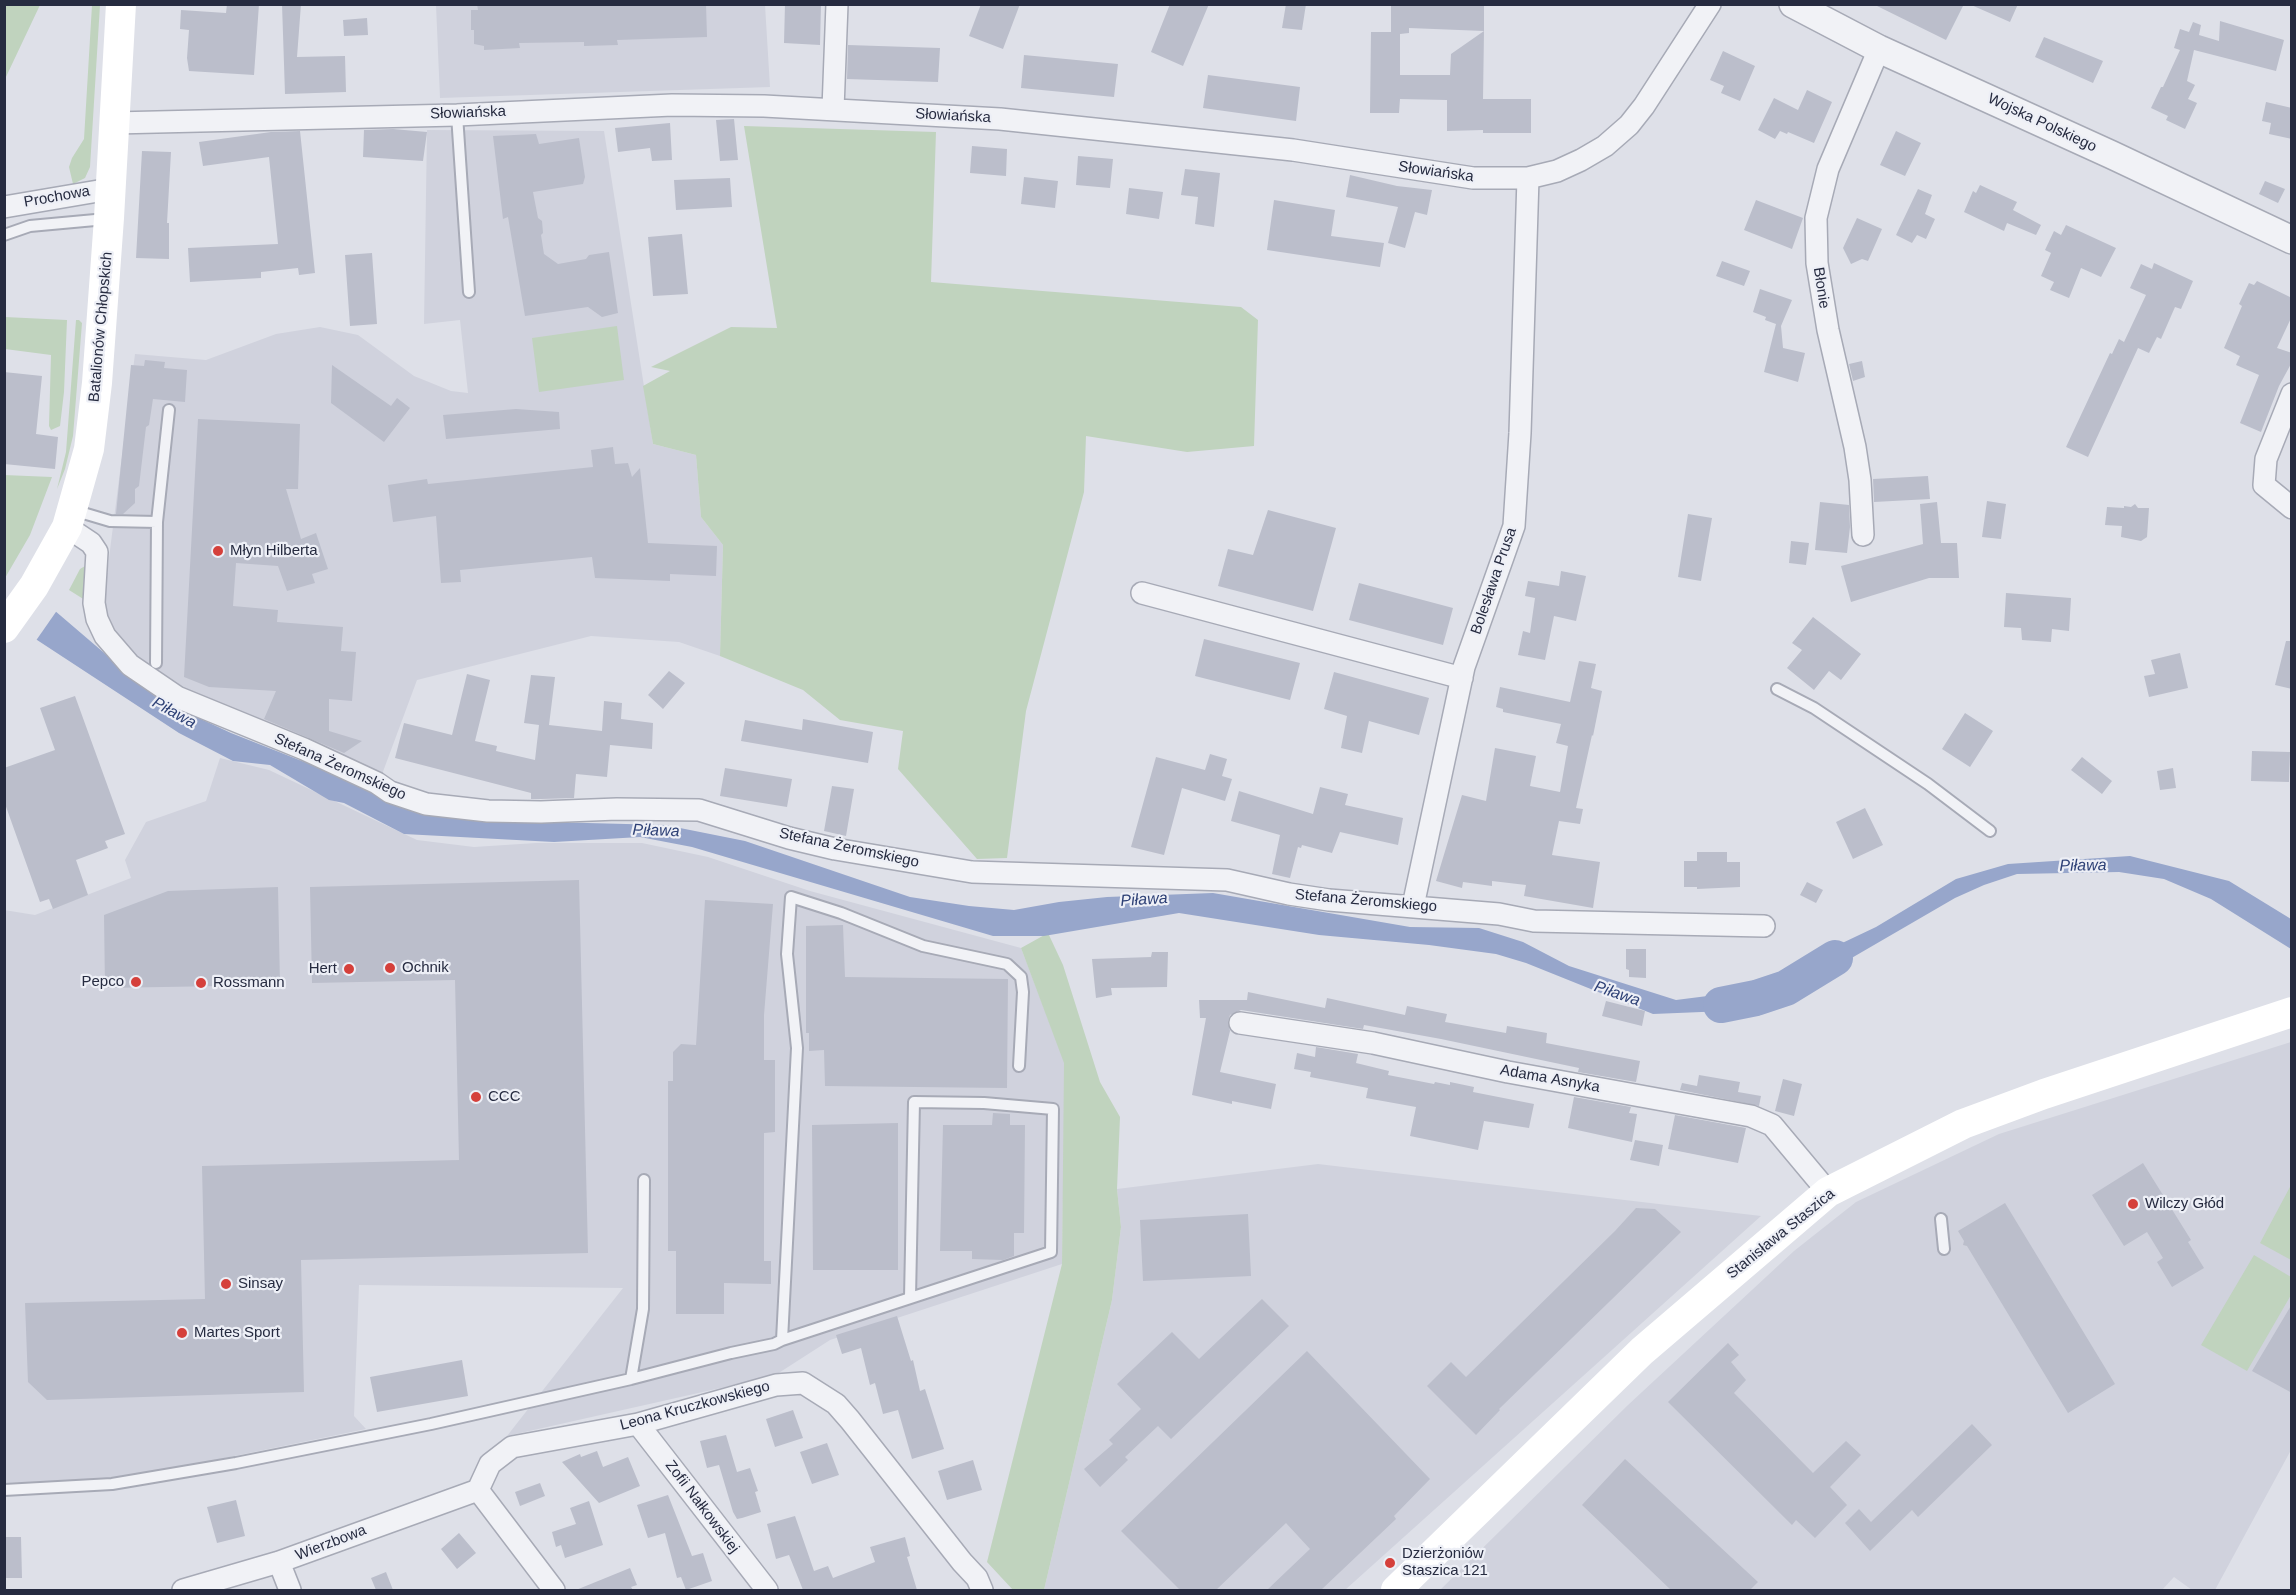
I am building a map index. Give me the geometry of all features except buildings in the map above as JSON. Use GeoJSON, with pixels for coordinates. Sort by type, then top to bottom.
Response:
{"type":"FeatureCollection","features":[{"type":"Feature","properties":{"kind":"main road","name":"Batalionów Chłopskich"},"geometry":{"type":"LineString","coordinates":[[6,626],[34,586],[70,518],[89,448],[97,383],[110,218],[121,4]]}},
{"type":"Feature","properties":{"kind":"main road","name":"Stanisława Staszica"},"geometry":{"type":"LineString","coordinates":[[1396,1590],[1642,1352],[1828,1192],[1963,1124],[2044,1094],[2292,1012]]}},
{"type":"Feature","properties":{"kind":"street"},"geometry":{"type":"LineString","coordinates":[[833,110],[837,4]]}},
{"type":"Feature","properties":{"kind":"street","name":"Słowiańska"},"geometry":{"type":"LineString","coordinates":[[114,123],[457,115],[672,105],[764,106],[1012,120],[1293,150],[1473,178],[1528,178],[1557,171],[1581,160],[1605,146],[1629,125],[1650,98],[1710,4]]}},
{"type":"Feature","properties":{"kind":"street","name":"Wojska Polskiego"},"geometry":{"type":"LineString","coordinates":[[1793,4],[1879,49],[2118,157],[2292,240]]}},
{"type":"Feature","properties":{"kind":"street","name":"Błonie"},"geometry":{"type":"LineString","coordinates":[[1863,535],[1860,480],[1855,447],[1828,330],[1817,263],[1816,218],[1828,169],[1879,49]]}},
{"type":"Feature","properties":{"kind":"street","name":"Bolesława Prusa"},"geometry":{"type":"LineString","coordinates":[[1413,906],[1462,678],[1514,526],[1520,433],[1528,178]]}},
{"type":"Feature","properties":{"kind":"street","name":"Prochowa"},"geometry":{"type":"LineString","coordinates":[[4,207],[111,189]]}},
{"type":"Feature","properties":{"kind":"street"},"geometry":{"type":"LineString","coordinates":[[2292,394],[2266,459],[2264,485],[2292,508]]}},
{"type":"Feature","properties":{"kind":"street","name":"Stefana Żeromskiego"},"geometry":{"type":"LineString","coordinates":[[70,518],[97,552],[94,603],[97,619],[105,636],[130,665],[177,697],[304,749],[377,783],[390,792],[426,804],[488,811],[699,810],[789,838],[835,849],[972,872],[1227,880],[1288,894],[1329,900],[1499,914],[1534,921],[1764,926]]}},
{"type":"Feature","properties":{"kind":"street"},"geometry":{"type":"LineString","coordinates":[[1142,592],[1462,678]]}},
{"type":"Feature","properties":{"kind":"street","name":"Adama Asnyka"},"geometry":{"type":"LineString","coordinates":[[1240,1023],[1373,1043],[1508,1072],[1751,1116],[1772,1125],[1828,1192]]}},
{"type":"Feature","properties":{"kind":"street","name":"Leona Kruczkowskiego"},"geometry":{"type":"LineString","coordinates":[[478,1490],[490,1464],[512,1447],[638,1424],[776,1385],[802,1383],[836,1404],[977,1578],[982,1590]]}},
{"type":"Feature","properties":{"kind":"street","name":"Zofii Nałkowskiej"},"geometry":{"type":"LineString","coordinates":[[638,1424],[767,1590]]}},
{"type":"Feature","properties":{"kind":"street"},"geometry":{"type":"LineString","coordinates":[[478,1490],[504,1528],[554,1590]]}},
{"type":"Feature","properties":{"kind":"street","name":"Wierzbowa"},"geometry":{"type":"LineString","coordinates":[[183,1590],[279,1562],[478,1490]]}},
{"type":"Feature","properties":{"kind":"street"},"geometry":{"type":"LineString","coordinates":[[279,1562],[290,1590]]}},
{"type":"Feature","properties":{"kind":"lane"},"geometry":{"type":"LineString","coordinates":[[457,115],[469,292]]}},
{"type":"Feature","properties":{"kind":"lane"},"geometry":{"type":"LineString","coordinates":[[4,235],[30,226],[110,218]]}},
{"type":"Feature","properties":{"kind":"lane"},"geometry":{"type":"LineString","coordinates":[[156,663],[157,522],[169,410]]}},
{"type":"Feature","properties":{"kind":"lane"},"geometry":{"type":"LineString","coordinates":[[70,518],[157,522]]}},
{"type":"Feature","properties":{"kind":"lane"},"geometry":{"type":"LineString","coordinates":[[1778,689],[1814,708],[1928,784],[1990,831]]}},
{"type":"Feature","properties":{"kind":"lane"},"geometry":{"type":"LineString","coordinates":[[782,1340],[797,1048],[787,954],[791,897],[841,913],[923,946],[1007,964],[1022,976],[1019,1066]]}},
{"type":"Feature","properties":{"kind":"lane"},"geometry":{"type":"LineString","coordinates":[[4,1490],[112,1484],[236,1463],[431,1424],[631,1380],[774,1344],[1051,1252],[1053,1108],[984,1103],[914,1102],[910,1297]]}},
{"type":"Feature","properties":{"kind":"lane"},"geometry":{"type":"LineString","coordinates":[[631,1380],[643,1309],[644,1180]]}},
{"type":"Feature","properties":{"kind":"lane"},"geometry":{"type":"LineString","coordinates":[[1941,1219],[1944,1249]]}},
{"type":"Feature","properties":{"kind":"shaded area"},"geometry":{"type":"Polygon","coordinates":[[[436,5],[765,5],[770,87],[440,98],[436,5]]]}},
{"type":"Feature","properties":{"kind":"shaded area"},"geometry":{"type":"Polygon","coordinates":[[[427,130],[604,131],[653,444],[696,455],[701,517],[723,545],[720,656],[679,642],[591,636],[417,680],[381,777],[154,677],[107,625],[104,597],[135,354],[206,360],[276,334],[320,327],[358,335],[414,376],[451,391],[468,393],[460,320],[424,324],[427,130]]]}},
{"type":"Feature","properties":{"kind":"shaded area"},"geometry":{"type":"Polygon","coordinates":[[[220,758],[269,770],[417,840],[474,847],[536,843],[642,843],[708,857],[810,891],[1021,948],[1065,1063],[1062,1264],[830,1340],[774,1376],[507,1436],[623,1288],[359,1285],[354,1416],[366,1429],[127,1478],[5,1483],[4,910],[35,915],[131,878],[125,860],[146,822],[206,801],[220,758]]]}},
{"type":"Feature","properties":{"kind":"shaded area"},"geometry":{"type":"Polygon","coordinates":[[[2291,1042],[2291,1450],[2215,1590],[2192,1590],[2174,1577],[2162,1590],[1440,1590],[1628,1405],[1794,1251],[1856,1202],[1999,1134],[2291,1042]]]}},
{"type":"Feature","properties":{"kind":"shaded area"},"geometry":{"type":"Polygon","coordinates":[[[1318,1164],[1761,1216],[1345,1590],[1044,1590],[1112,1300],[1121,1227],[1117,1189],[1318,1164]]]}},
{"type":"Feature","properties":{"kind":"green space"},"geometry":{"type":"Polygon","coordinates":[[[4,5],[40,5],[5,79],[4,5]]]}},
{"type":"Feature","properties":{"kind":"green space"},"geometry":{"type":"Polygon","coordinates":[[[92,5],[100,5],[90,167],[85,178],[73,184],[69,167],[84,139],[92,5]]]}},
{"type":"Feature","properties":{"kind":"green space"},"geometry":{"type":"Polygon","coordinates":[[[744,126],[936,132],[931,282],[1241,307],[1258,320],[1254,446],[1187,452],[1086,436],[1084,492],[1026,711],[1007,858],[977,859],[898,769],[903,731],[840,720],[803,690],[720,656],[723,545],[701,517],[696,455],[653,444],[643,386],[670,371],[651,367],[731,327],[777,328],[744,126]]]}},
{"type":"Feature","properties":{"kind":"green space"},"geometry":{"type":"Polygon","coordinates":[[[5,317],[67,320],[60,426],[51,430],[49,426],[51,355],[5,349],[5,317]]]}},
{"type":"Feature","properties":{"kind":"green space"},"geometry":{"type":"Polygon","coordinates":[[[76,320],[82,323],[73,436],[65,469],[57,489],[66,452],[76,320]]]}},
{"type":"Feature","properties":{"kind":"green space"},"geometry":{"type":"Polygon","coordinates":[[[617,326],[624,380],[539,392],[532,338],[617,326]]]}},
{"type":"Feature","properties":{"kind":"green space"},"geometry":{"type":"Polygon","coordinates":[[[4,475],[52,477],[30,535],[5,578],[4,475]]]}},
{"type":"Feature","properties":{"kind":"green space"},"geometry":{"type":"Polygon","coordinates":[[[92,562],[88,602],[69,590],[80,569],[92,562]]]}},
{"type":"Feature","properties":{"kind":"green space"},"geometry":{"type":"Polygon","coordinates":[[[1048,933],[1063,965],[1100,1082],[1120,1117],[1117,1189],[1121,1227],[1112,1300],[1044,1590],[1013,1590],[987,1562],[1062,1264],[1064,1063],[1021,948],[1048,933]]]}},
{"type":"Feature","properties":{"kind":"green space"},"geometry":{"type":"Polygon","coordinates":[[[2291,1185],[2291,1260],[2260,1243],[2291,1185]]]}},
{"type":"Feature","properties":{"kind":"green space"},"geometry":{"type":"Polygon","coordinates":[[[2254,1255],[2291,1277],[2291,1295],[2247,1371],[2201,1345],[2254,1255]]]}},
{"type":"Feature","properties":{"kind":"water"},"geometry":{"type":"Polygon","coordinates":[[[4,578],[54,610],[158,699],[231,733],[312,765],[409,808],[509,821],[665,825],[745,841],[910,897],[1014,910],[1107,897],[1213,893],[1410,927],[1479,928],[1523,942],[1569,966],[1676,1000],[1739,992],[1876,927],[1956,879],[2008,864],[2130,856],[2229,881],[2291,919],[2291,949],[2211,899],[2164,879],[2119,872],[2017,874],[1984,885],[1955,898],[1843,963],[1726,1011],[1653,1014],[1526,963],[1496,954],[1319,935],[1179,913],[1044,936],[993,936],[692,847],[640,837],[554,842],[404,834],[344,803],[329,800],[270,765],[233,761],[179,733],[5,619],[4,578]]]}},
{"type":"Feature","properties":{"kind":"pier"},"geometry":{"type":"Polygon","coordinates":[[[6,576],[58,609],[35,642],[4,623],[6,576]]]}},
{"type":"Feature","properties":{"kind":"waterway","name":"Piława"},"geometry":{"type":"LineString","coordinates":[[1721,1005],[1756,998],[1786,988],[1835,958]]}},
{"type":"Feature","properties":{"kind":"place","name":"Młyn Hilberta"},"geometry":{"type":"Point","coordinates":[218,551]}},
{"type":"Feature","properties":{"kind":"place","name":"Ochnik"},"geometry":{"type":"Point","coordinates":[390,968]}},
{"type":"Feature","properties":{"kind":"place","name":"Hert"},"geometry":{"type":"Point","coordinates":[349,969]}},
{"type":"Feature","properties":{"kind":"place","name":"Pepco"},"geometry":{"type":"Point","coordinates":[136,982]}},
{"type":"Feature","properties":{"kind":"place","name":"Rossmann"},"geometry":{"type":"Point","coordinates":[201,983]}},
{"type":"Feature","properties":{"kind":"place","name":"CCC"},"geometry":{"type":"Point","coordinates":[476,1097]}},
{"type":"Feature","properties":{"kind":"place","name":"Wilczy Głód"},"geometry":{"type":"Point","coordinates":[2133,1204]}},
{"type":"Feature","properties":{"kind":"place","name":"Sinsay"},"geometry":{"type":"Point","coordinates":[226,1284]}},
{"type":"Feature","properties":{"kind":"place","name":"Martes Sport"},"geometry":{"type":"Point","coordinates":[182,1333]}},
{"type":"Feature","properties":{"kind":"place","name":"Dzierżoniów Staszica 121"},"geometry":{"type":"Point","coordinates":[1390,1563]}}]}
